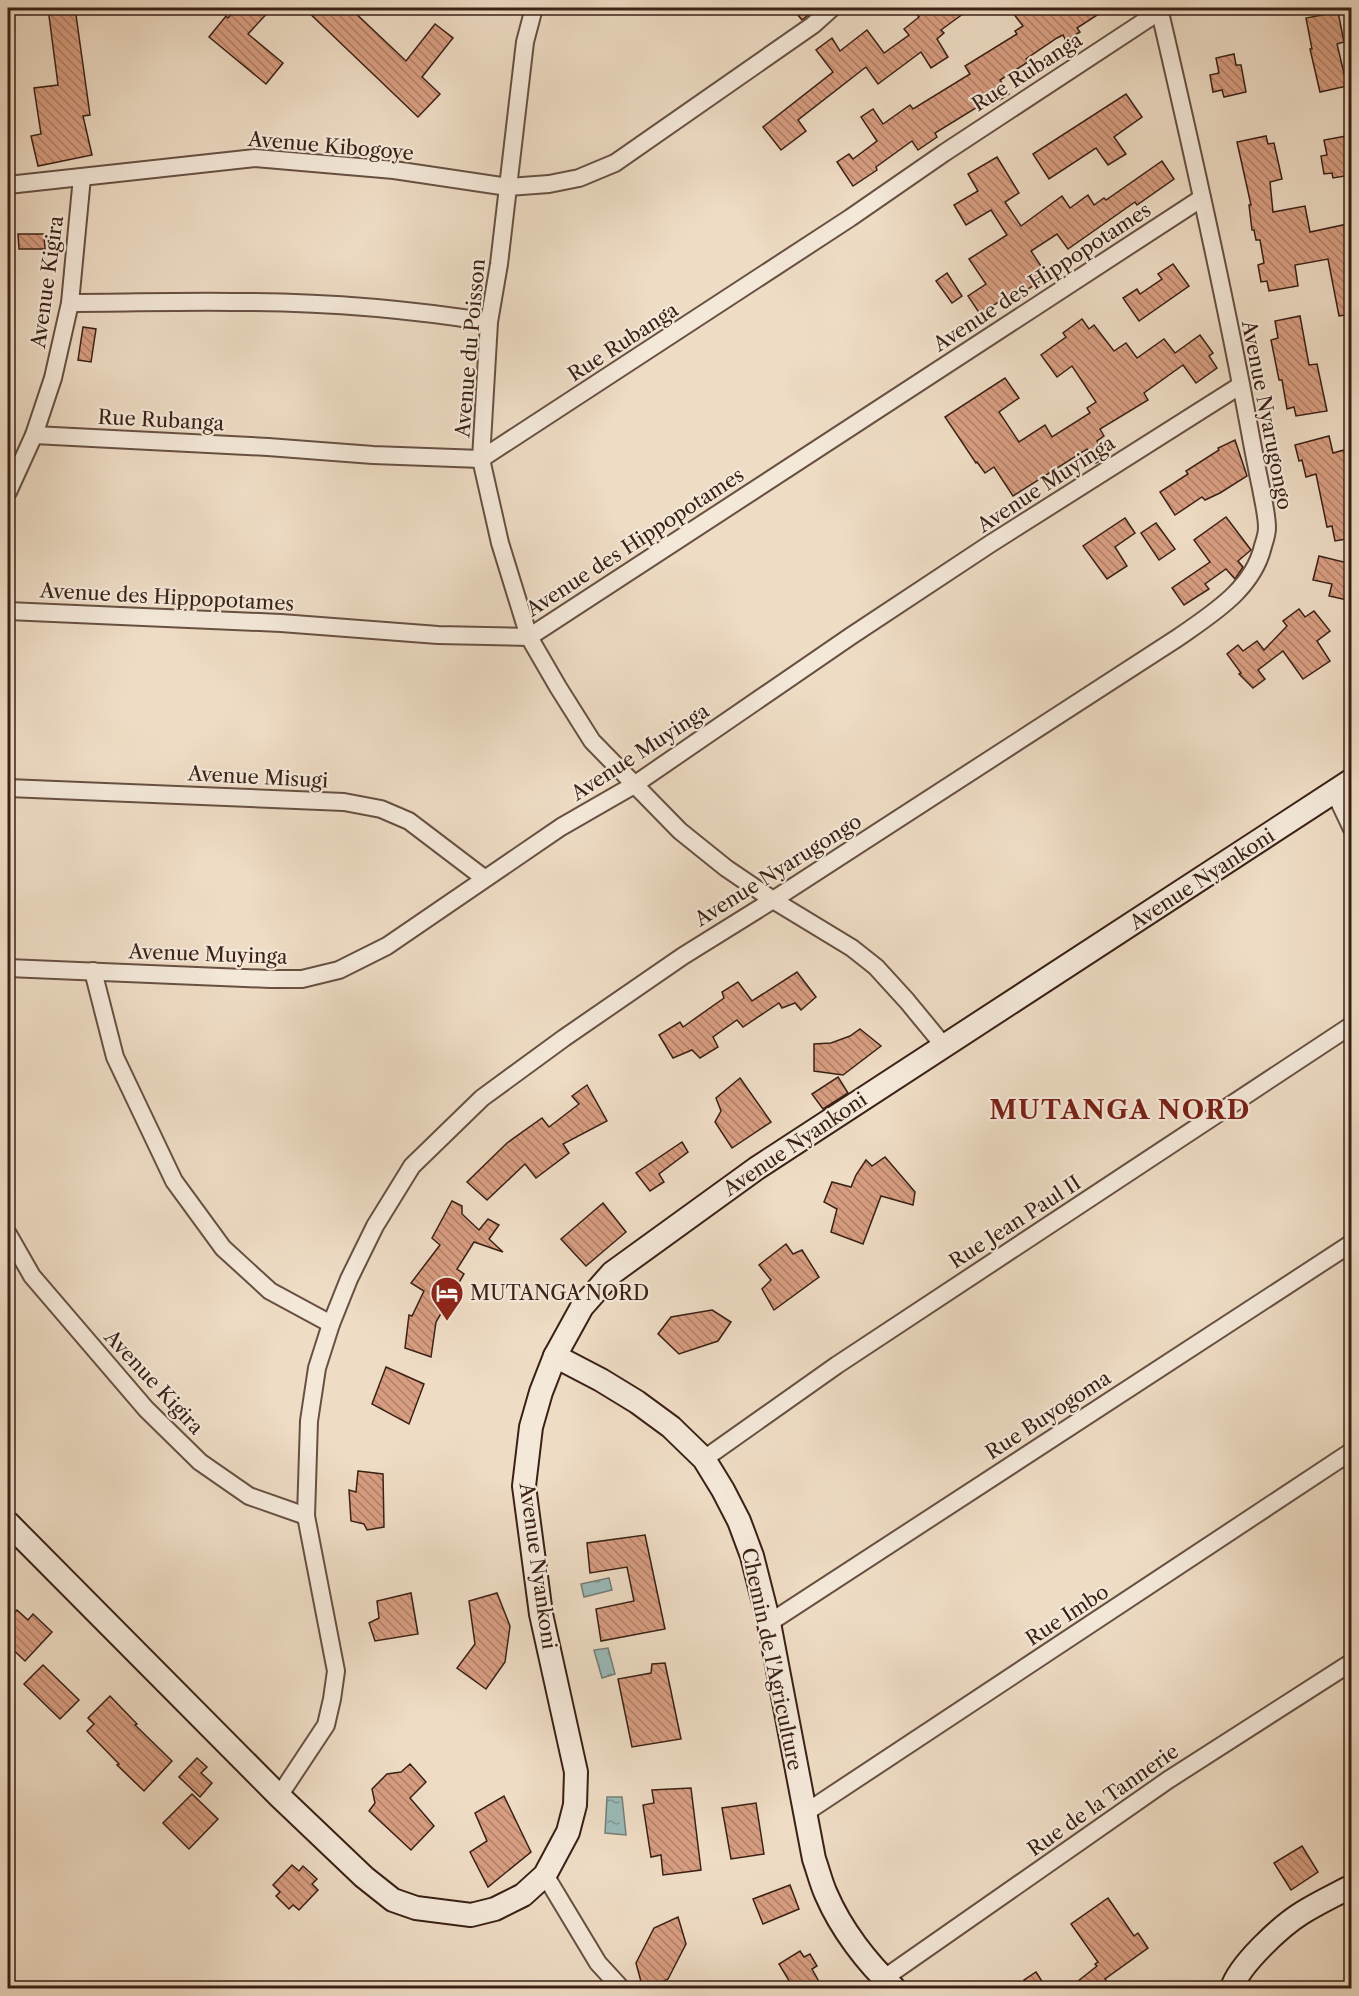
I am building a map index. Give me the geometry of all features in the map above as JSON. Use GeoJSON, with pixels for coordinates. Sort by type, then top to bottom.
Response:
{"type":"FeatureCollection","features":[{"type":"Feature","properties":{"kind":"street","name":"Avenue du Poisson"},"geometry":{"type":"LineString","coordinates":[[534,8],[525,42],[499,264],[489,322],[481,459],[500,543],[529,637],[592,741],[680,831],[726,868],[773,900],[852,948],[876,967],[908,1001],[944,1046]]}},
{"type":"Feature","properties":{"kind":"street","name":"Avenue Kibogoye"},"geometry":{"type":"LineString","coordinates":[[8,185],[255,158],[394,170],[508,187],[549,184],[579,178],[615,163],[813,25],[832,8]]}},
{"type":"Feature","properties":{"kind":"street","name":"Avenue Nyarugongo"},"geometry":{"type":"LineString","coordinates":[[279,1796],[326,1725],[336,1671],[306,1516],[309,1421],[317,1368],[349,1279],[375,1226],[412,1166],[474,1105],[564,1038],[683,956],[1179,637],[1229,599],[1248,580],[1263,548],[1267,528],[1241,385],[1160,9]]}},
{"type":"Feature","properties":{"kind":"street","name":"Rue Rubanga"},"geometry":{"type":"LineString","coordinates":[[34,435],[481,459],[840,224],[1160,9]]}},
{"type":"Feature","properties":{"kind":"street","name":"Avenue Kigira"},"geometry":{"type":"LineString","coordinates":[[8,492],[34,435],[53,378],[70,303],[82,177]]}},
{"type":"Feature","properties":{"kind":"street","name":"Avenue des Hippopotames"},"geometry":{"type":"LineString","coordinates":[[8,611],[281,622],[438,635],[529,637],[1202,198]]}},
{"type":"Feature","properties":{"kind":"street"},"geometry":{"type":"LineString","coordinates":[[70,303],[317,304],[428,312],[489,322]]}},
{"type":"Feature","properties":{"kind":"street","name":"Avenue Muyinga"},"geometry":{"type":"LineString","coordinates":[[8,968],[270,979],[302,979],[339,969],[387,945],[561,828],[634,785],[990,544],[1241,385]]}},
{"type":"Feature","properties":{"kind":"street"},"geometry":{"type":"LineString","coordinates":[[1343,786],[1352,829]]}},
{"type":"Feature","properties":{"kind":"street","name":"Avenue Nyankoni"},"geometry":{"type":"LineString","coordinates":[[8,1523],[279,1796],[364,1877],[393,1900],[416,1908],[471,1915],[495,1909],[523,1895],[545,1875],[568,1832],[575,1805],[576,1772],[541,1614],[524,1486],[531,1427],[541,1392],[555,1356],[582,1307],[612,1273],[757,1168],[1343,786]]}},
{"type":"Feature","properties":{"kind":"street","name":"Avenue Misugi"},"geometry":{"type":"LineString","coordinates":[[8,788],[344,802],[372,807],[409,821],[484,878]]}},
{"type":"Feature","properties":{"kind":"street"},"geometry":{"type":"LineString","coordinates":[[93,971],[115,1057],[174,1181],[223,1248],[270,1291],[331,1324]]}},
{"type":"Feature","properties":{"kind":"street","name":"Rue Jean Paul II"},"geometry":{"type":"LineString","coordinates":[[704,1459],[837,1365],[1352,1025]]}},
{"type":"Feature","properties":{"kind":"street","name":"Avenue Kigira"},"geometry":{"type":"LineString","coordinates":[[8,1234],[32,1276],[146,1408],[200,1461],[249,1496],[306,1516]]}},
{"type":"Feature","properties":{"kind":"street","name":"Rue Buyogoma"},"geometry":{"type":"LineString","coordinates":[[769,1623],[1352,1243]]}},
{"type":"Feature","properties":{"kind":"street","name":"Chemin de l'Agriculture"},"geometry":{"type":"LineString","coordinates":[[555,1356],[637,1402],[671,1428],[704,1459],[723,1490],[739,1521],[752,1556],[769,1623],[814,1859],[826,1894],[850,1937],[889,1984]]}},
{"type":"Feature","properties":{"kind":"street","name":"Rue Imbo"},"geometry":{"type":"LineString","coordinates":[[805,1813],[1352,1451]]}},
{"type":"Feature","properties":{"kind":"street","name":"Rue de la Tannerie"},"geometry":{"type":"LineString","coordinates":[[889,1984],[1167,1780],[1352,1662]]}},
{"type":"Feature","properties":{"kind":"street"},"geometry":{"type":"LineString","coordinates":[[545,1875],[598,1963],[621,1989]]}},
{"type":"Feature","properties":{"kind":"street"},"geometry":{"type":"LineString","coordinates":[[1232,1989],[1250,1960],[1300,1914],[1352,1886]]}},
{"type":"Feature","properties":{"kind":"water"},"geometry":{"type":"Polygon","coordinates":[[[609,1578],[612,1590],[584,1597],[581,1584],[609,1578]]]}},
{"type":"Feature","properties":{"kind":"water"},"geometry":{"type":"Polygon","coordinates":[[[608,1648],[615,1674],[602,1678],[594,1650],[608,1648]]]}},
{"type":"Feature","properties":{"kind":"water"},"geometry":{"type":"Polygon","coordinates":[[[607,1797],[622,1797],[626,1835],[605,1833],[607,1797]]]}},
{"type":"Feature","properties":{"kind":"building"},"geometry":{"type":"Polygon","coordinates":[[[48,8],[75,8],[90,115],[83,116],[92,155],[38,166],[31,136],[41,134],[34,88],[58,85],[48,8]]]}},
{"type":"Feature","properties":{"kind":"building"},"geometry":{"type":"Polygon","coordinates":[[[237,8],[272,8],[248,34],[283,63],[266,84],[209,37],[226,16],[228,18],[237,8]]]}},
{"type":"Feature","properties":{"kind":"building"},"geometry":{"type":"Polygon","coordinates":[[[304,8],[350,8],[406,61],[435,24],[453,38],[422,77],[440,94],[418,117],[304,8]]]}},
{"type":"Feature","properties":{"kind":"building"},"geometry":{"type":"Polygon","coordinates":[[[792,8],[817,8],[802,20],[792,8]]]}},
{"type":"Feature","properties":{"kind":"building"},"geometry":{"type":"Polygon","coordinates":[[[912,8],[971,8],[941,30],[944,33],[937,39],[948,57],[931,68],[921,52],[878,84],[866,67],[798,120],[806,131],[781,150],[763,127],[833,72],[816,50],[832,38],[840,51],[867,30],[884,53],[909,35],[904,29],[919,17],[912,8]]]}},
{"type":"Feature","properties":{"kind":"building"},"geometry":{"type":"Polygon","coordinates":[[[1009,8],[1108,8],[1077,28],[1080,32],[1066,41],[1063,35],[1057,38],[1026,59],[1028,62],[1000,80],[1009,94],[990,106],[987,101],[935,133],[937,137],[918,150],[912,141],[876,167],[877,170],[853,186],[837,162],[849,154],[853,159],[877,141],[861,117],[873,109],[883,124],[910,105],[913,109],[970,74],[965,66],[1017,34],[1015,31],[1023,26],[1009,8]]]}},
{"type":"Feature","properties":{"kind":"building"},"geometry":{"type":"Polygon","coordinates":[[[1338,12],[1344,42],[1337,44],[1347,86],[1320,92],[1310,49],[1312,49],[1306,18],[1338,12]]]}},
{"type":"Feature","properties":{"kind":"building"},"geometry":{"type":"Polygon","coordinates":[[[1234,54],[1236,65],[1241,65],[1246,92],[1224,97],[1222,90],[1213,92],[1210,75],[1219,73],[1216,58],[1234,54]]]}},
{"type":"Feature","properties":{"kind":"building"},"geometry":{"type":"Polygon","coordinates":[[[1126,94],[1142,117],[1114,137],[1126,154],[1108,165],[1096,148],[1049,179],[1033,154],[1126,94]]]}},
{"type":"Feature","properties":{"kind":"building"},"geometry":{"type":"Polygon","coordinates":[[[1352,135],[1352,165],[1349,166],[1351,175],[1333,178],[1332,173],[1324,174],[1321,156],[1327,155],[1324,140],[1352,135]]]}},
{"type":"Feature","properties":{"kind":"building"},"geometry":{"type":"Polygon","coordinates":[[[1266,136],[1268,144],[1274,143],[1282,179],[1270,182],[1273,212],[1305,206],[1310,232],[1352,223],[1352,314],[1339,316],[1328,259],[1295,265],[1298,286],[1269,291],[1267,281],[1261,282],[1258,265],[1264,263],[1260,240],[1256,240],[1254,230],[1252,230],[1249,205],[1251,205],[1237,142],[1266,136]]]}},
{"type":"Feature","properties":{"kind":"building"},"geometry":{"type":"Polygon","coordinates":[[[997,157],[1019,193],[1005,202],[1021,226],[1062,196],[1070,208],[1088,195],[1094,205],[1104,198],[1106,200],[1162,161],[1174,179],[1137,205],[1135,202],[1068,249],[1057,234],[1031,251],[1045,272],[1036,278],[1039,282],[1025,291],[1022,287],[980,314],[968,296],[986,284],[969,259],[1007,235],[991,210],[966,225],[954,205],[978,191],[968,174],[997,157]]]}},
{"type":"Feature","properties":{"kind":"building"},"geometry":{"type":"Polygon","coordinates":[[[18,234],[44,234],[45,249],[19,249],[18,234]]]}},
{"type":"Feature","properties":{"kind":"building"},"geometry":{"type":"Polygon","coordinates":[[[1173,264],[1189,286],[1139,321],[1123,298],[1137,289],[1140,294],[1162,279],[1158,274],[1173,264]]]}},
{"type":"Feature","properties":{"kind":"building"},"geometry":{"type":"Polygon","coordinates":[[[947,273],[962,296],[952,303],[936,281],[947,273]]]}},
{"type":"Feature","properties":{"kind":"building"},"geometry":{"type":"Polygon","coordinates":[[[1300,316],[1309,365],[1317,364],[1327,411],[1296,416],[1294,407],[1287,409],[1271,340],[1278,338],[1275,321],[1300,316]]]}},
{"type":"Feature","properties":{"kind":"building"},"geometry":{"type":"Polygon","coordinates":[[[1082,319],[1089,329],[1094,325],[1114,351],[1126,343],[1137,358],[1164,339],[1175,353],[1200,335],[1213,353],[1209,356],[1217,368],[1196,383],[1183,365],[1144,393],[1148,400],[1100,429],[1104,436],[1097,441],[1107,456],[1096,463],[1087,449],[1013,496],[994,467],[985,473],[976,463],[945,417],[1005,378],[1019,398],[999,412],[1019,442],[1045,425],[1052,437],[1090,413],[1087,408],[1096,402],[1072,366],[1057,377],[1041,355],[1066,337],[1063,333],[1082,319]]]}},
{"type":"Feature","properties":{"kind":"building"},"geometry":{"type":"Polygon","coordinates":[[[83,327],[96,329],[91,362],[78,360],[83,327]]]}},
{"type":"Feature","properties":{"kind":"building"},"geometry":{"type":"Polygon","coordinates":[[[1329,436],[1333,453],[1344,450],[1352,480],[1352,538],[1335,541],[1332,526],[1327,527],[1316,474],[1306,477],[1295,445],[1329,436]]]}},
{"type":"Feature","properties":{"kind":"building"},"geometry":{"type":"Polygon","coordinates":[[[1235,440],[1247,476],[1205,500],[1202,497],[1175,515],[1160,492],[1188,474],[1186,471],[1219,450],[1218,448],[1235,440]]]}},
{"type":"Feature","properties":{"kind":"building"},"geometry":{"type":"Polygon","coordinates":[[[1226,517],[1251,550],[1238,561],[1243,567],[1235,579],[1226,569],[1205,584],[1209,589],[1184,605],[1172,588],[1210,562],[1194,540],[1226,517]]]}},
{"type":"Feature","properties":{"kind":"building"},"geometry":{"type":"Polygon","coordinates":[[[1125,518],[1135,533],[1115,547],[1127,566],[1107,579],[1083,546],[1125,518]]]}},
{"type":"Feature","properties":{"kind":"building"},"geometry":{"type":"Polygon","coordinates":[[[1156,523],[1175,549],[1159,560],[1141,533],[1156,523]]]}},
{"type":"Feature","properties":{"kind":"building"},"geometry":{"type":"Polygon","coordinates":[[[1319,556],[1352,564],[1352,601],[1329,596],[1332,584],[1313,580],[1319,556]]]}},
{"type":"Feature","properties":{"kind":"building"},"geometry":{"type":"Polygon","coordinates":[[[1299,609],[1305,617],[1314,611],[1330,631],[1317,641],[1330,661],[1303,679],[1283,651],[1258,670],[1265,679],[1253,688],[1239,674],[1241,673],[1227,654],[1238,645],[1243,651],[1257,641],[1264,650],[1287,626],[1283,621],[1299,609]]]}},
{"type":"Feature","properties":{"kind":"building"},"geometry":{"type":"Polygon","coordinates":[[[797,972],[816,997],[801,1010],[795,1003],[782,1008],[779,1003],[743,1027],[737,1020],[713,1037],[718,1047],[700,1058],[692,1050],[673,1058],[659,1035],[680,1022],[683,1027],[724,998],[722,992],[738,982],[752,1001],[797,972]]]}},
{"type":"Feature","properties":{"kind":"building"},"geometry":{"type":"Polygon","coordinates":[[[860,1029],[881,1046],[843,1075],[814,1071],[814,1044],[831,1043],[850,1036],[860,1029]]]}},
{"type":"Feature","properties":{"kind":"building"},"geometry":{"type":"Polygon","coordinates":[[[838,1077],[848,1093],[823,1109],[812,1094],[838,1077]]]}},
{"type":"Feature","properties":{"kind":"building"},"geometry":{"type":"Polygon","coordinates":[[[740,1078],[771,1122],[732,1148],[715,1122],[721,1111],[716,1098],[740,1078]]]}},
{"type":"Feature","properties":{"kind":"building"},"geometry":{"type":"Polygon","coordinates":[[[587,1085],[607,1121],[563,1144],[569,1153],[536,1178],[525,1164],[487,1200],[467,1182],[507,1143],[542,1118],[549,1127],[579,1104],[572,1096],[587,1085]]]}},
{"type":"Feature","properties":{"kind":"building"},"geometry":{"type":"Polygon","coordinates":[[[682,1142],[688,1152],[659,1174],[664,1182],[650,1191],[636,1173],[682,1142]]]}},
{"type":"Feature","properties":{"kind":"building"},"geometry":{"type":"Polygon","coordinates":[[[885,1157],[915,1192],[913,1205],[881,1196],[863,1244],[831,1232],[837,1209],[824,1202],[832,1182],[851,1187],[866,1160],[872,1166],[885,1157]]]}},
{"type":"Feature","properties":{"kind":"building"},"geometry":{"type":"Polygon","coordinates":[[[452,1201],[462,1206],[462,1214],[479,1230],[488,1219],[499,1225],[489,1239],[503,1252],[474,1242],[457,1269],[464,1274],[436,1322],[431,1357],[405,1348],[409,1315],[412,1316],[424,1291],[411,1283],[440,1245],[432,1238],[452,1201]]]}},
{"type":"Feature","properties":{"kind":"building"},"geometry":{"type":"Polygon","coordinates":[[[603,1203],[626,1232],[586,1266],[561,1239],[603,1203]]]}},
{"type":"Feature","properties":{"kind":"building"},"geometry":{"type":"Polygon","coordinates":[[[786,1244],[793,1254],[802,1250],[819,1277],[774,1310],[762,1289],[771,1280],[759,1265],[786,1244]]]}},
{"type":"Feature","properties":{"kind":"building"},"geometry":{"type":"Polygon","coordinates":[[[712,1310],[731,1322],[718,1341],[679,1354],[658,1334],[671,1317],[712,1310]]]}},
{"type":"Feature","properties":{"kind":"building"},"geometry":{"type":"Polygon","coordinates":[[[386,1367],[424,1384],[409,1424],[372,1404],[386,1367]]]}},
{"type":"Feature","properties":{"kind":"building"},"geometry":{"type":"Polygon","coordinates":[[[358,1471],[383,1474],[384,1527],[367,1530],[364,1524],[351,1521],[349,1490],[356,1492],[358,1471]]]}},
{"type":"Feature","properties":{"kind":"building"},"geometry":{"type":"Polygon","coordinates":[[[645,1535],[665,1629],[601,1641],[596,1609],[634,1601],[627,1567],[590,1573],[587,1543],[645,1535]]]}},
{"type":"Feature","properties":{"kind":"building"},"geometry":{"type":"Polygon","coordinates":[[[411,1593],[418,1634],[375,1641],[369,1623],[379,1618],[377,1601],[411,1593]]]}},
{"type":"Feature","properties":{"kind":"building"},"geometry":{"type":"Polygon","coordinates":[[[497,1593],[510,1626],[505,1662],[486,1689],[457,1668],[475,1644],[469,1601],[497,1593]]]}},
{"type":"Feature","properties":{"kind":"building"},"geometry":{"type":"Polygon","coordinates":[[[17,1610],[28,1620],[33,1614],[52,1632],[25,1661],[8,1645],[8,1620],[17,1610]]]}},
{"type":"Feature","properties":{"kind":"building"},"geometry":{"type":"Polygon","coordinates":[[[665,1663],[681,1739],[632,1747],[618,1679],[651,1673],[652,1664],[665,1663]]]}},
{"type":"Feature","properties":{"kind":"building"},"geometry":{"type":"Polygon","coordinates":[[[43,1665],[79,1700],[60,1719],[24,1684],[43,1665]]]}},
{"type":"Feature","properties":{"kind":"building"},"geometry":{"type":"Polygon","coordinates":[[[110,1696],[137,1724],[135,1725],[172,1761],[144,1791],[87,1731],[94,1724],[88,1718],[110,1696]]]}},
{"type":"Feature","properties":{"kind":"building"},"geometry":{"type":"Polygon","coordinates":[[[197,1758],[207,1767],[201,1773],[212,1783],[200,1797],[179,1777],[197,1758]]]}},
{"type":"Feature","properties":{"kind":"building"},"geometry":{"type":"Polygon","coordinates":[[[410,1764],[426,1782],[410,1798],[434,1826],[411,1850],[369,1811],[375,1803],[372,1789],[387,1774],[401,1772],[410,1764]]]}},
{"type":"Feature","properties":{"kind":"building"},"geometry":{"type":"Polygon","coordinates":[[[691,1788],[701,1870],[663,1875],[661,1855],[651,1857],[643,1805],[654,1803],[652,1790],[691,1788]]]}},
{"type":"Feature","properties":{"kind":"building"},"geometry":{"type":"Polygon","coordinates":[[[192,1794],[218,1819],[189,1849],[163,1823],[192,1794]]]}},
{"type":"Feature","properties":{"kind":"building"},"geometry":{"type":"Polygon","coordinates":[[[504,1796],[531,1852],[488,1887],[470,1852],[487,1841],[475,1813],[504,1796]]]}},
{"type":"Feature","properties":{"kind":"building"},"geometry":{"type":"Polygon","coordinates":[[[756,1803],[764,1854],[731,1859],[722,1808],[756,1803]]]}},
{"type":"Feature","properties":{"kind":"building"},"geometry":{"type":"Polygon","coordinates":[[[1302,1846],[1318,1872],[1291,1890],[1274,1863],[1302,1846]]]}},
{"type":"Feature","properties":{"kind":"building"},"geometry":{"type":"Polygon","coordinates":[[[292,1865],[299,1871],[303,1866],[317,1879],[312,1884],[318,1890],[299,1910],[293,1905],[289,1909],[276,1896],[280,1892],[273,1885],[292,1865]]]}},
{"type":"Feature","properties":{"kind":"building"},"geometry":{"type":"Polygon","coordinates":[[[790,1885],[799,1909],[763,1924],[753,1899],[790,1885]]]}},
{"type":"Feature","properties":{"kind":"building"},"geometry":{"type":"Polygon","coordinates":[[[1108,1898],[1134,1936],[1138,1933],[1148,1948],[1105,1979],[1113,1989],[1068,1989],[1097,1966],[1095,1964],[1098,1962],[1071,1924],[1108,1898]]]}},
{"type":"Feature","properties":{"kind":"building"},"geometry":{"type":"Polygon","coordinates":[[[678,1917],[686,1944],[668,1979],[643,1989],[636,1963],[654,1928],[678,1917]]]}},
{"type":"Feature","properties":{"kind":"building"},"geometry":{"type":"Polygon","coordinates":[[[800,1951],[804,1957],[810,1954],[817,1966],[812,1969],[823,1989],[794,1989],[779,1964],[800,1951]]]}},
{"type":"Feature","properties":{"kind":"building"},"geometry":{"type":"Polygon","coordinates":[[[1036,1972],[1047,1989],[1031,1989],[1024,1980],[1036,1972]]]}},
{"type":"Feature","properties":{"kind":"place","name":"MUTANGA NORD"},"geometry":{"type":"Point","coordinates":[447,1322]}},
{"type":"Feature","properties":{"kind":"district","name":"MUTANGA NORD"},"geometry":{"type":"Point","coordinates":[1120,1110]}}]}
